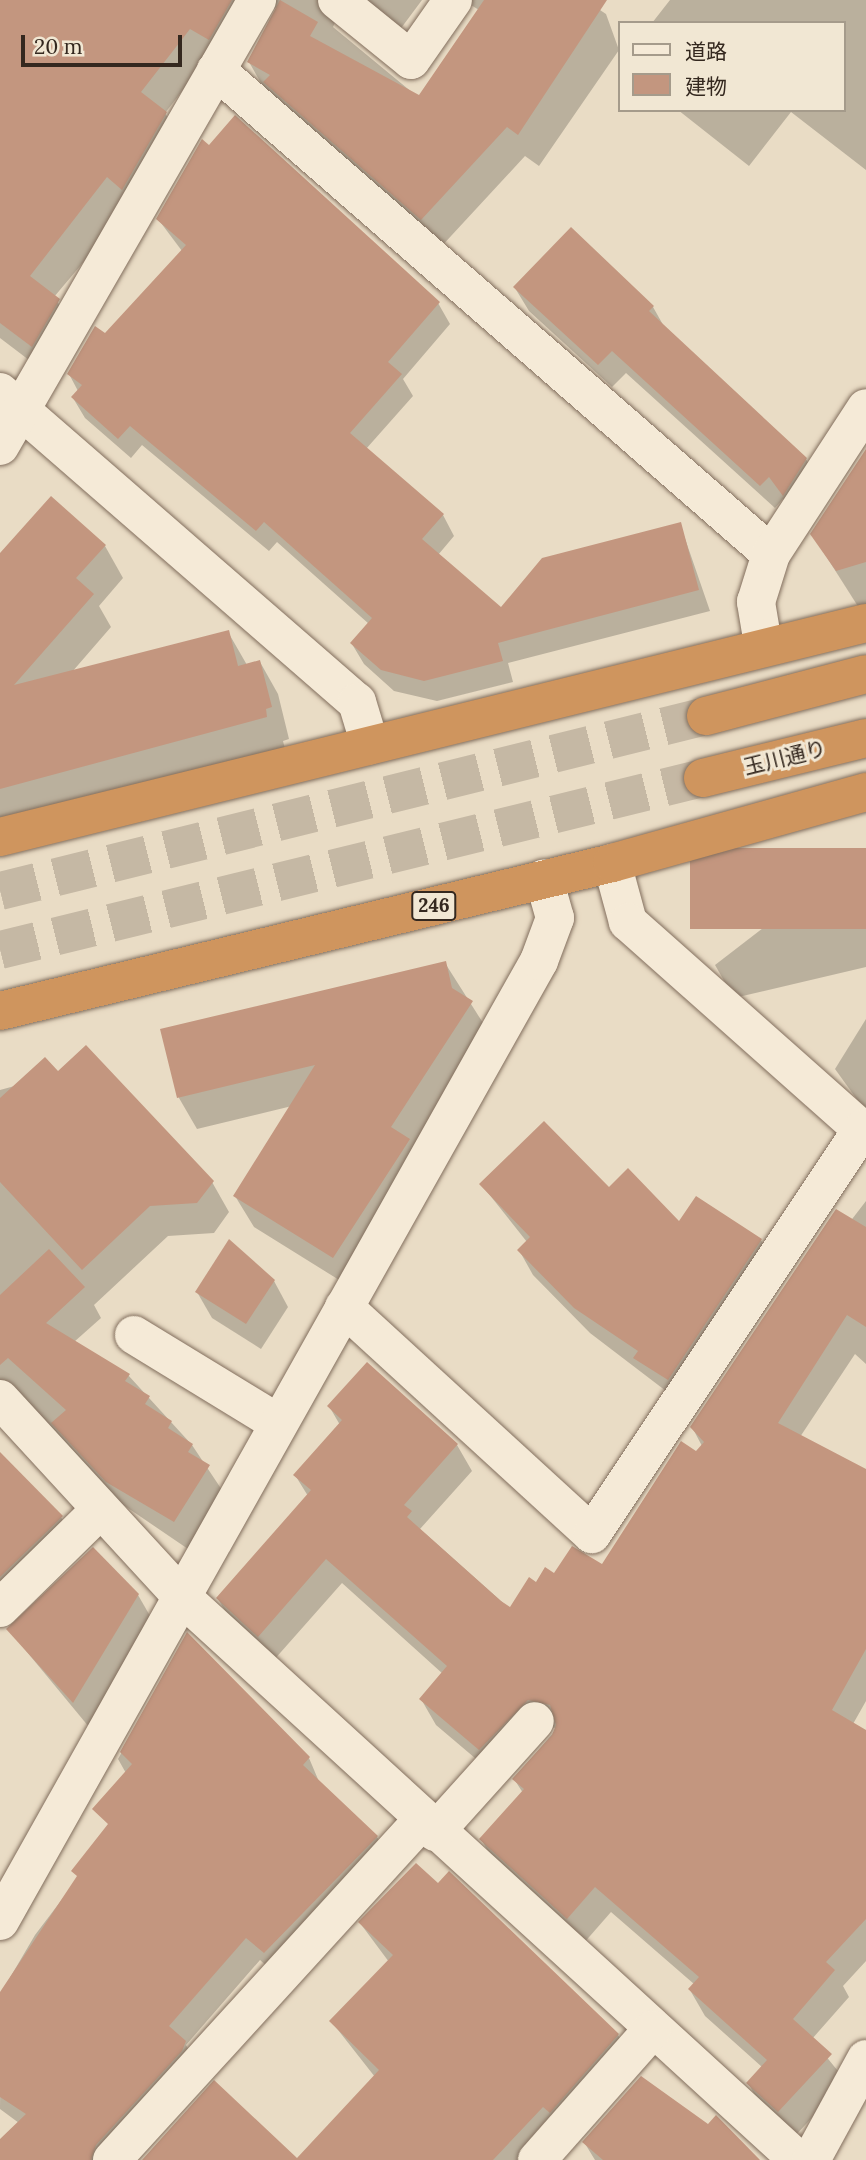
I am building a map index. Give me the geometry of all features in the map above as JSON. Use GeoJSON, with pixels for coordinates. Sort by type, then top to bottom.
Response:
{"type":"FeatureCollection","features":[{"type":"Feature","properties":{"kind":"highway"},"geometry":{"type":"LineString","coordinates":[[0,837],[763,644],[866,622]]}},
{"type":"Feature","properties":{"kind":"highway"},"geometry":{"type":"LineString","coordinates":[[706,716],[866,674]]}},
{"type":"Feature","properties":{"kind":"highway","name":"玉川通り"},"geometry":{"type":"LineString","coordinates":[[703,778],[866,738]]}},
{"type":"Feature","properties":{"kind":"highway","name":"246"},"geometry":{"type":"LineString","coordinates":[[0,1011],[612,863],[866,792]]}},
{"type":"Feature","properties":{"kind":"street"},"geometry":{"type":"LineString","coordinates":[[0,446],[10,401],[257,0]]}},
{"type":"Feature","properties":{"kind":"street"},"geometry":{"type":"LineString","coordinates":[[337,0],[411,60],[453,0]]}},
{"type":"Feature","properties":{"kind":"street"},"geometry":{"type":"LineString","coordinates":[[216,70],[771,554]]}},
{"type":"Feature","properties":{"kind":"street"},"geometry":{"type":"LineString","coordinates":[[10,401],[357,702],[370,745]]}},
{"type":"Feature","properties":{"kind":"street"},"geometry":{"type":"LineString","coordinates":[[763,644],[756,602],[771,554],[866,408]]}},
{"type":"Feature","properties":{"kind":"street"},"geometry":{"type":"LineString","coordinates":[[344,1307],[592,1534],[864,1131],[628,922],[612,863]]}},
{"type":"Feature","properties":{"kind":"street"},"geometry":{"type":"LineString","coordinates":[[0,1921],[539,961],[555,918],[544,880]]}},
{"type":"Feature","properties":{"kind":"street"},"geometry":{"type":"LineString","coordinates":[[134,1335],[278,1423]]}},
{"type":"Feature","properties":{"kind":"street"},"geometry":{"type":"LineString","coordinates":[[0,1399],[183,1598],[428,1826],[799,2160]]}},
{"type":"Feature","properties":{"kind":"street"},"geometry":{"type":"LineString","coordinates":[[0,1608],[100,1510]]}},
{"type":"Feature","properties":{"kind":"street"},"geometry":{"type":"LineString","coordinates":[[112,2160],[428,1826],[535,1721]]}},
{"type":"Feature","properties":{"kind":"street"},"geometry":{"type":"LineString","coordinates":[[537,2160],[652,2030]]}},
{"type":"Feature","properties":{"kind":"street"},"geometry":{"type":"LineString","coordinates":[[811,2160],[866,2059]]}},
{"type":"Feature","properties":{"kind":"building"},"geometry":{"type":"Polygon","coordinates":[[[0,0],[232,0],[209,40],[190,29],[141,92],[167,112],[122,190],[107,177],[30,276],[60,299],[32,347],[0,323],[0,0]]]}},
{"type":"Feature","properties":{"kind":"building"},"geometry":{"type":"Polygon","coordinates":[[[280,0],[318,22],[310,36],[419,95],[484,0],[607,0],[518,135],[507,127],[421,220],[263,82],[270,75],[247,62],[280,0]]]}},
{"type":"Feature","properties":{"kind":"building"},"geometry":{"type":"Polygon","coordinates":[[[235,115],[440,302],[388,362],[402,374],[350,433],[444,514],[422,539],[501,607],[542,558],[681,522],[699,590],[498,643],[503,661],[424,681],[381,670],[350,643],[372,618],[264,522],[256,531],[130,426],[118,439],[71,397],[82,385],[67,374],[95,326],[105,333],[186,245],[156,219],[202,139],[209,145],[235,115]]]}},
{"type":"Feature","properties":{"kind":"building"},"geometry":{"type":"Polygon","coordinates":[[[571,227],[654,306],[649,311],[807,458],[783,496],[769,477],[760,486],[612,351],[598,365],[513,287],[571,227]]]}},
{"type":"Feature","properties":{"kind":"building"},"geometry":{"type":"Polygon","coordinates":[[[866,449],[866,562],[836,571],[810,534],[866,449]]]}},
{"type":"Feature","properties":{"kind":"building"},"geometry":{"type":"Polygon","coordinates":[[[51,496],[106,545],[76,578],[94,594],[14,685],[229,630],[238,666],[260,660],[272,707],[266,709],[267,717],[0,789],[0,553],[51,496]]]}},
{"type":"Feature","properties":{"kind":"building"},"geometry":{"type":"Polygon","coordinates":[[[690,848],[866,848],[866,929],[690,929],[690,848]]]}},
{"type":"Feature","properties":{"kind":"building"},"geometry":{"type":"Polygon","coordinates":[[[446,961],[452,988],[473,1001],[391,1127],[410,1139],[333,1258],[233,1196],[315,1065],[177,1098],[160,1029],[446,961]]]}},
{"type":"Feature","properties":{"kind":"building"},"geometry":{"type":"Polygon","coordinates":[[[86,1045],[214,1181],[197,1203],[150,1206],[82,1270],[0,1182],[0,1098],[45,1057],[58,1071],[86,1045]]]}},
{"type":"Feature","properties":{"kind":"building"},"geometry":{"type":"Polygon","coordinates":[[[544,1121],[609,1187],[628,1168],[679,1221],[696,1196],[762,1239],[668,1380],[633,1358],[638,1351],[574,1308],[517,1250],[530,1237],[479,1184],[544,1121]]]}},
{"type":"Feature","properties":{"kind":"building"},"geometry":{"type":"Polygon","coordinates":[[[836,1209],[866,1227],[866,1327],[847,1315],[778,1423],[866,1469],[866,1649],[832,1710],[866,1730],[866,1919],[826,1962],[835,1970],[793,2019],[832,2054],[778,2112],[746,2083],[767,2060],[688,1989],[699,1977],[595,1887],[567,1919],[479,1839],[524,1789],[512,1779],[552,1735],[556,1725],[550,1705],[528,1700],[479,1750],[419,1699],[447,1666],[326,1559],[258,1637],[216,1598],[311,1490],[293,1475],[342,1420],[327,1406],[367,1362],[458,1444],[404,1505],[412,1511],[407,1517],[501,1601],[510,1607],[529,1577],[536,1582],[545,1567],[554,1573],[572,1546],[602,1564],[681,1441],[696,1451],[704,1442],[690,1427],[836,1209]]]}},
{"type":"Feature","properties":{"kind":"building"},"geometry":{"type":"Polygon","coordinates":[[[229,1239],[275,1280],[246,1324],[195,1292],[229,1239]]]}},
{"type":"Feature","properties":{"kind":"building"},"geometry":{"type":"Polygon","coordinates":[[[49,1249],[85,1287],[46,1323],[130,1374],[125,1381],[150,1396],[145,1404],[172,1421],[168,1428],[193,1444],[188,1452],[210,1465],[174,1522],[106,1482],[51,1423],[66,1410],[8,1358],[0,1365],[0,1295],[49,1249]]]}},
{"type":"Feature","properties":{"kind":"building"},"geometry":{"type":"Polygon","coordinates":[[[0,1452],[63,1516],[0,1577],[0,1452]]]}},
{"type":"Feature","properties":{"kind":"building"},"geometry":{"type":"Polygon","coordinates":[[[93,1547],[139,1594],[73,1703],[6,1629],[93,1547]]]}},
{"type":"Feature","properties":{"kind":"building"},"geometry":{"type":"Polygon","coordinates":[[[187,1632],[310,1757],[303,1765],[378,1836],[264,1953],[246,1938],[169,2026],[186,2041],[182,2051],[96,2145],[91,2160],[0,2160],[0,2139],[26,2114],[0,2097],[0,1992],[77,1876],[71,1871],[108,1824],[92,1809],[132,1764],[120,1752],[187,1632]]]}},
{"type":"Feature","properties":{"kind":"building"},"geometry":{"type":"Polygon","coordinates":[[[416,1863],[438,1883],[449,1871],[619,2034],[550,2113],[543,2107],[493,2160],[142,2160],[214,2080],[297,2158],[379,2070],[329,2021],[393,1955],[358,1922],[416,1863]]]}},
{"type":"Feature","properties":{"kind":"building"},"geometry":{"type":"Polygon","coordinates":[[[641,2076],[708,2124],[716,2115],[760,2160],[603,2160],[582,2142],[641,2076]]]}},
{"type":"Feature","properties":{"kind":"tunnel"},"geometry":{"type":"LineString","coordinates":[[0,891],[706,716]]}},
{"type":"Feature","properties":{"kind":"tunnel"},"geometry":{"type":"LineString","coordinates":[[0,950],[703,778]]}}]}
